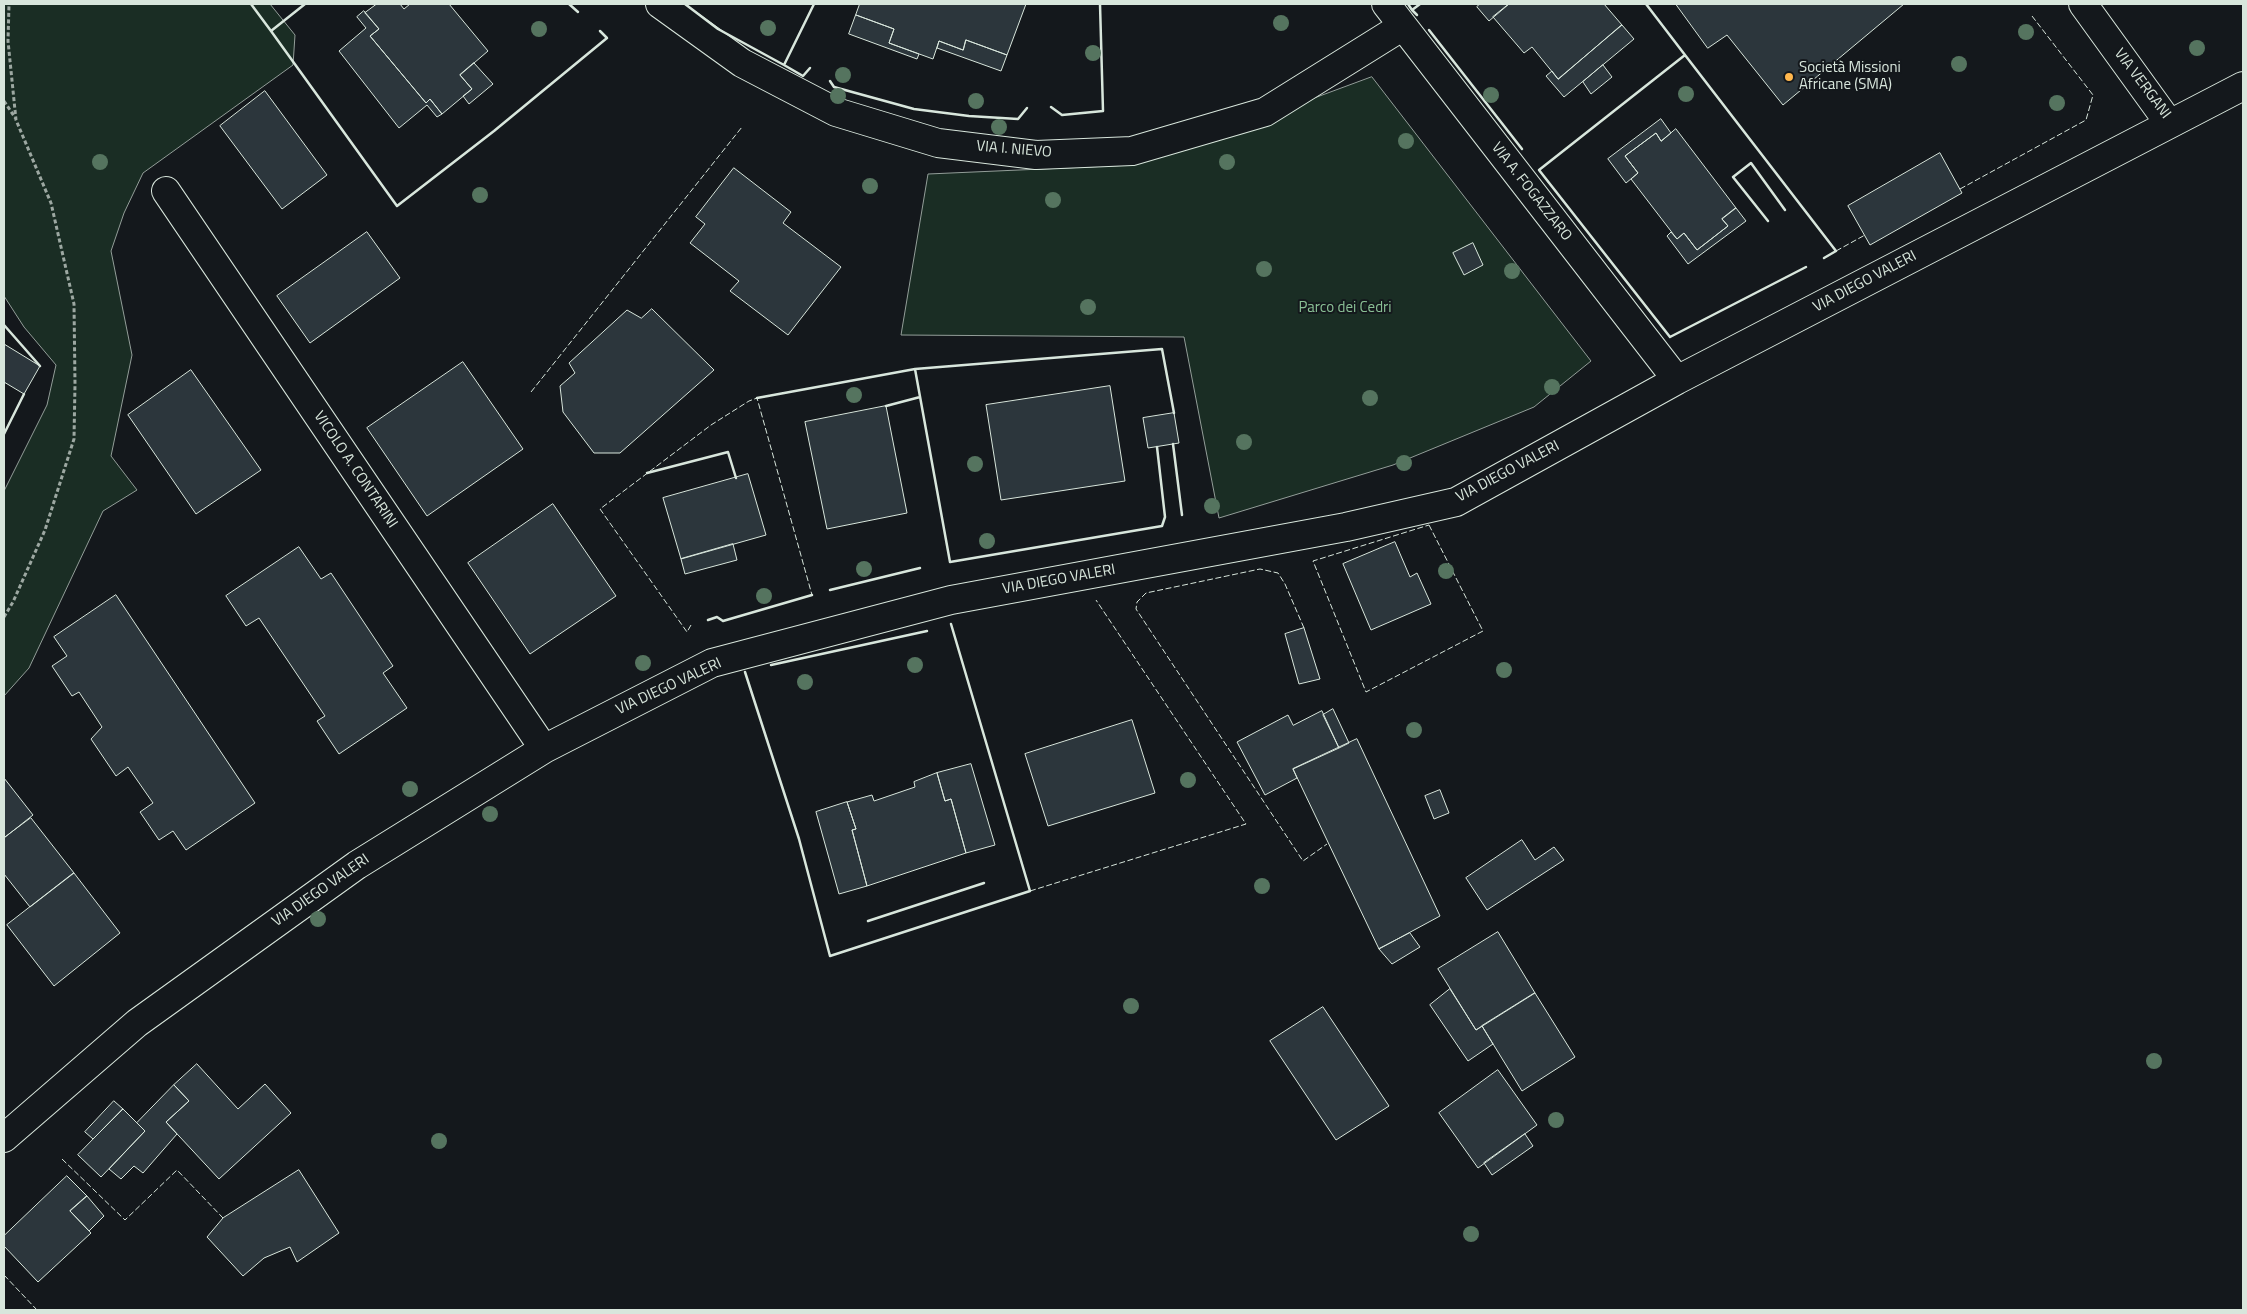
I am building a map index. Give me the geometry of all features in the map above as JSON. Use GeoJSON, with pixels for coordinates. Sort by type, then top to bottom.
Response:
{"type":"FeatureCollection","features":[{"type":"Feature","properties":{"kind":"street","name":"VIA I. NIEVO"},"geometry":{"type":"LineString","coordinates":[[660,4],[742,64],[836,112],[938,143],[1036,155],[1132,151],[1264,112],[1404,26]]}},
{"type":"Feature","properties":{"kind":"street","name":"VIA A. FOGAZZARO"},"geometry":{"type":"LineString","coordinates":[[1386,4],[1677,380]]}},
{"type":"Feature","properties":{"kind":"street","name":"VIA VERGANI"},"geometry":{"type":"LineString","coordinates":[[2082,4],[2169,123],[2243,86]]}},
{"type":"Feature","properties":{"kind":"street","name":"VIA DIEGO VALERI"},"geometry":{"type":"LineString","coordinates":[[4,1138],[137,1023],[357,865],[544,749],[712,663],[951,600],[1346,527],[1456,502],[1677,380],[2169,123]]}},
{"type":"Feature","properties":{"kind":"street","name":"VICOLO A. CONTARINI"},"geometry":{"type":"LineString","coordinates":[[166,191],[544,749]]}},
{"type":"Feature","properties":{"kind":"path"},"geometry":{"type":"LineString","coordinates":[[9,4],[8,41],[16,120]]}},
{"type":"Feature","properties":{"kind":"path"},"geometry":{"type":"LineString","coordinates":[[4,101],[16,120],[51,203],[74,304],[74,438],[45,530],[14,602],[4,617]]}},
{"type":"Feature","properties":{"kind":"green space"},"geometry":{"type":"Polygon","coordinates":[[[4,4],[270,4],[295,35],[293,65],[143,173],[124,213],[111,251],[132,355],[111,456],[137,490],[103,511],[29,668],[4,696],[4,491],[47,405],[56,365],[24,327],[4,296],[4,4]]]}},
{"type":"Feature","properties":{"kind":"green space","name":"Parco dei Cedri"},"geometry":{"type":"Polygon","coordinates":[[[1372,77],[1591,361],[1534,407],[1393,465],[1219,518],[1184,337],[901,335],[928,174],[1133,165],[1372,77]]]}},
{"type":"Feature","properties":{"kind":"building"},"geometry":{"type":"Polygon","coordinates":[[[377,4],[400,4],[404,9],[410,4],[449,4],[488,51],[460,75],[472,89],[442,114],[430,99],[426,103],[370,36],[379,29],[365,13],[377,4]]]}},
{"type":"Feature","properties":{"kind":"building"},"geometry":{"type":"Polygon","coordinates":[[[860,4],[1026,4],[1007,55],[966,40],[963,50],[939,41],[933,59],[889,43],[894,29],[856,15],[860,4]]]}},
{"type":"Feature","properties":{"kind":"building"},"geometry":{"type":"Polygon","coordinates":[[[1480,4],[1509,4],[1489,21],[1477,7],[1480,4]]]}},
{"type":"Feature","properties":{"kind":"building"},"geometry":{"type":"Polygon","coordinates":[[[1509,4],[1604,4],[1622,25],[1558,79],[1532,47],[1524,53],[1493,17],[1509,4]]]}},
{"type":"Feature","properties":{"kind":"building","name":"Società Missioni Africane (SMA)"},"geometry":{"type":"Polygon","coordinates":[[[1676,4],[1904,4],[1783,105],[1727,35],[1708,48],[1676,4]]]}},
{"type":"Feature","properties":{"kind":"building"},"geometry":{"type":"Polygon","coordinates":[[[364,11],[379,29],[370,36],[426,103],[430,99],[442,114],[437,117],[427,105],[399,128],[339,51],[366,28],[357,17],[364,11]]]}},
{"type":"Feature","properties":{"kind":"building"},"geometry":{"type":"Polygon","coordinates":[[[856,15],[894,29],[889,43],[919,54],[917,59],[849,34],[856,15]]]}},
{"type":"Feature","properties":{"kind":"building"},"geometry":{"type":"Polygon","coordinates":[[[1622,25],[1634,39],[1564,97],[1546,76],[1552,71],[1558,79],[1622,25]]]}},
{"type":"Feature","properties":{"kind":"building"},"geometry":{"type":"Polygon","coordinates":[[[966,40],[1007,55],[1001,71],[937,48],[939,41],[963,50],[966,40]]]}},
{"type":"Feature","properties":{"kind":"building"},"geometry":{"type":"Polygon","coordinates":[[[474,63],[493,84],[469,104],[463,96],[472,89],[460,75],[474,63]]]}},
{"type":"Feature","properties":{"kind":"building"},"geometry":{"type":"Polygon","coordinates":[[[1603,65],[1612,77],[1591,94],[1583,82],[1603,65]]]}},
{"type":"Feature","properties":{"kind":"building"},"geometry":{"type":"Polygon","coordinates":[[[265,91],[327,175],[282,209],[220,126],[265,91]]]}},
{"type":"Feature","properties":{"kind":"building"},"geometry":{"type":"Polygon","coordinates":[[[1661,119],[1671,133],[1661,141],[1656,133],[1625,156],[1638,173],[1626,183],[1608,159],[1661,119]]]}},
{"type":"Feature","properties":{"kind":"building"},"geometry":{"type":"Polygon","coordinates":[[[1676,129],[1736,208],[1722,219],[1728,226],[1697,250],[1684,233],[1677,239],[1631,179],[1638,173],[1625,156],[1656,133],[1661,141],[1676,129]]]}},
{"type":"Feature","properties":{"kind":"building"},"geometry":{"type":"Polygon","coordinates":[[[1940,153],[1962,193],[1870,245],[1848,206],[1940,153]]]}},
{"type":"Feature","properties":{"kind":"building"},"geometry":{"type":"Polygon","coordinates":[[[734,168],[791,212],[783,223],[841,267],[788,335],[730,291],[739,281],[690,243],[705,224],[696,217],[734,168]]]}},
{"type":"Feature","properties":{"kind":"building"},"geometry":{"type":"Polygon","coordinates":[[[1736,208],[1746,221],[1688,264],[1667,236],[1671,232],[1677,239],[1684,233],[1697,250],[1728,226],[1722,219],[1736,208]]]}},
{"type":"Feature","properties":{"kind":"building"},"geometry":{"type":"Polygon","coordinates":[[[367,232],[400,278],[310,343],[277,296],[367,232]]]}},
{"type":"Feature","properties":{"kind":"building"},"geometry":{"type":"Polygon","coordinates":[[[1473,243],[1483,265],[1464,275],[1453,253],[1473,243]]]}},
{"type":"Feature","properties":{"kind":"building"},"geometry":{"type":"Polygon","coordinates":[[[652,309],[714,370],[620,453],[594,453],[563,412],[560,386],[575,373],[569,363],[627,310],[641,318],[652,309]]]}},
{"type":"Feature","properties":{"kind":"building"},"geometry":{"type":"Polygon","coordinates":[[[4,344],[40,366],[24,394],[4,382],[4,344]]]}},
{"type":"Feature","properties":{"kind":"building"},"geometry":{"type":"Polygon","coordinates":[[[463,362],[523,449],[427,516],[367,428],[463,362]]]}},
{"type":"Feature","properties":{"kind":"building"},"geometry":{"type":"Polygon","coordinates":[[[191,370],[261,470],[196,514],[128,415],[191,370]]]}},
{"type":"Feature","properties":{"kind":"building"},"geometry":{"type":"Polygon","coordinates":[[[1110,386],[1125,481],[1001,500],[986,405],[1110,386]]]}},
{"type":"Feature","properties":{"kind":"building"},"geometry":{"type":"Polygon","coordinates":[[[886,406],[907,513],[827,529],[805,422],[886,406]]]}},
{"type":"Feature","properties":{"kind":"building"},"geometry":{"type":"Polygon","coordinates":[[[1174,413],[1179,443],[1148,448],[1143,418],[1174,413]]]}},
{"type":"Feature","properties":{"kind":"building"},"geometry":{"type":"Polygon","coordinates":[[[748,474],[766,535],[681,559],[663,498],[748,474]]]}},
{"type":"Feature","properties":{"kind":"building"},"geometry":{"type":"Polygon","coordinates":[[[553,504],[616,596],[530,654],[468,563],[553,504]]]}},
{"type":"Feature","properties":{"kind":"building"},"geometry":{"type":"Polygon","coordinates":[[[1395,542],[1410,577],[1417,573],[1431,604],[1371,630],[1343,564],[1395,542]]]}},
{"type":"Feature","properties":{"kind":"building"},"geometry":{"type":"Polygon","coordinates":[[[733,544],[737,560],[685,574],[681,559],[733,544]]]}},
{"type":"Feature","properties":{"kind":"building"},"geometry":{"type":"Polygon","coordinates":[[[299,547],[321,579],[331,573],[393,666],[383,673],[407,708],[339,754],[317,721],[325,716],[259,618],[246,626],[226,596],[299,547]]]}},
{"type":"Feature","properties":{"kind":"building"},"geometry":{"type":"Polygon","coordinates":[[[116,595],[255,803],[186,850],[173,831],[159,840],[140,812],[153,803],[128,767],[116,776],[91,739],[102,727],[79,692],[72,696],[52,666],[67,656],[54,637],[116,595]]]}},
{"type":"Feature","properties":{"kind":"building"},"geometry":{"type":"Polygon","coordinates":[[[1304,628],[1320,679],[1299,684],[1285,634],[1304,628]]]}},
{"type":"Feature","properties":{"kind":"building"},"geometry":{"type":"Polygon","coordinates":[[[1333,709],[1349,743],[1339,748],[1323,715],[1333,709]]]}},
{"type":"Feature","properties":{"kind":"building"},"geometry":{"type":"Polygon","coordinates":[[[1322,711],[1339,748],[1293,769],[1297,778],[1265,795],[1237,742],[1288,715],[1293,725],[1322,711]]]}},
{"type":"Feature","properties":{"kind":"building"},"geometry":{"type":"Polygon","coordinates":[[[1132,720],[1155,793],[1048,826],[1025,754],[1132,720]]]}},
{"type":"Feature","properties":{"kind":"building"},"geometry":{"type":"Polygon","coordinates":[[[1357,739],[1440,916],[1379,949],[1293,769],[1357,739]]]}},
{"type":"Feature","properties":{"kind":"building"},"geometry":{"type":"Polygon","coordinates":[[[971,764],[995,845],[966,853],[951,799],[945,801],[937,773],[971,764]]]}},
{"type":"Feature","properties":{"kind":"building"},"geometry":{"type":"Polygon","coordinates":[[[937,773],[945,801],[951,799],[966,853],[867,886],[852,830],[856,829],[847,802],[872,795],[874,801],[915,787],[914,782],[937,773]]]}},
{"type":"Feature","properties":{"kind":"building"},"geometry":{"type":"Polygon","coordinates":[[[4,778],[33,815],[4,838],[4,778]]]}},
{"type":"Feature","properties":{"kind":"building"},"geometry":{"type":"Polygon","coordinates":[[[1440,790],[1449,813],[1434,819],[1425,796],[1440,790]]]}},
{"type":"Feature","properties":{"kind":"building"},"geometry":{"type":"Polygon","coordinates":[[[847,802],[856,829],[852,830],[867,886],[839,894],[816,812],[847,802]]]}},
{"type":"Feature","properties":{"kind":"building"},"geometry":{"type":"Polygon","coordinates":[[[31,818],[74,873],[30,907],[4,874],[4,838],[31,818]]]}},
{"type":"Feature","properties":{"kind":"building"},"geometry":{"type":"Polygon","coordinates":[[[1522,840],[1535,860],[1554,847],[1564,860],[1487,910],[1466,878],[1522,840]]]}},
{"type":"Feature","properties":{"kind":"building"},"geometry":{"type":"Polygon","coordinates":[[[74,873],[120,933],[54,986],[7,925],[74,873]]]}},
{"type":"Feature","properties":{"kind":"building"},"geometry":{"type":"Polygon","coordinates":[[[1498,932],[1535,993],[1476,1030],[1438,969],[1498,932]]]}},
{"type":"Feature","properties":{"kind":"building"},"geometry":{"type":"Polygon","coordinates":[[[1410,933],[1420,947],[1392,964],[1379,949],[1410,933]]]}},
{"type":"Feature","properties":{"kind":"building"},"geometry":{"type":"Polygon","coordinates":[[[1450,989],[1476,1030],[1482,1026],[1493,1044],[1468,1061],[1430,1005],[1450,989]]]}},
{"type":"Feature","properties":{"kind":"building"},"geometry":{"type":"Polygon","coordinates":[[[1535,993],[1575,1057],[1522,1091],[1482,1026],[1535,993]]]}},
{"type":"Feature","properties":{"kind":"building"},"geometry":{"type":"Polygon","coordinates":[[[1323,1007],[1389,1106],[1336,1140],[1270,1041],[1323,1007]]]}},
{"type":"Feature","properties":{"kind":"building"},"geometry":{"type":"Polygon","coordinates":[[[197,1064],[238,1109],[265,1084],[291,1113],[219,1179],[166,1122],[189,1101],[174,1085],[197,1064]]]}},
{"type":"Feature","properties":{"kind":"building"},"geometry":{"type":"Polygon","coordinates":[[[1498,1070],[1537,1125],[1478,1168],[1439,1113],[1498,1070]]]}},
{"type":"Feature","properties":{"kind":"building"},"geometry":{"type":"Polygon","coordinates":[[[174,1085],[189,1101],[166,1122],[177,1134],[143,1173],[134,1166],[121,1179],[109,1169],[145,1131],[137,1123],[174,1085]]]}},
{"type":"Feature","properties":{"kind":"building"},"geometry":{"type":"Polygon","coordinates":[[[114,1101],[123,1109],[93,1139],[85,1132],[114,1101]]]}},
{"type":"Feature","properties":{"kind":"building"},"geometry":{"type":"Polygon","coordinates":[[[123,1109],[145,1131],[101,1177],[78,1155],[123,1109]]]}},
{"type":"Feature","properties":{"kind":"building"},"geometry":{"type":"Polygon","coordinates":[[[1525,1134],[1533,1146],[1492,1175],[1484,1163],[1525,1134]]]}},
{"type":"Feature","properties":{"kind":"building"},"geometry":{"type":"Polygon","coordinates":[[[299,1170],[339,1233],[297,1262],[290,1247],[264,1258],[243,1276],[207,1237],[223,1218],[299,1170]]]}},
{"type":"Feature","properties":{"kind":"building"},"geometry":{"type":"Polygon","coordinates":[[[67,1176],[87,1196],[70,1211],[91,1233],[38,1282],[4,1246],[4,1236],[67,1176]]]}},
{"type":"Feature","properties":{"kind":"building"},"geometry":{"type":"Polygon","coordinates":[[[87,1196],[104,1216],[89,1231],[70,1211],[87,1196]]]}},
{"type":"Feature","properties":{"kind":"fence"},"geometry":{"type":"LineString","coordinates":[[1960,189],[2086,120],[2093,95],[2032,16]]}},
{"type":"Feature","properties":{"kind":"fence"},"geometry":{"type":"LineString","coordinates":[[531,392],[742,127]]}},
{"type":"Feature","properties":{"kind":"fence"},"geometry":{"type":"LineString","coordinates":[[1836,251],[1865,235]]}},
{"type":"Feature","properties":{"kind":"fence"},"geometry":{"type":"LineString","coordinates":[[691,625],[687,632],[600,509],[711,425],[757,398],[812,595]]}},
{"type":"Feature","properties":{"kind":"fence"},"geometry":{"type":"LineString","coordinates":[[1429,525],[1483,631],[1366,692],[1313,561],[1429,525]]}},
{"type":"Feature","properties":{"kind":"fence"},"geometry":{"type":"LineString","coordinates":[[1304,628],[1285,584],[1278,573],[1260,569],[1146,593],[1137,602],[1136,609],[1303,861],[1327,844]]}},
{"type":"Feature","properties":{"kind":"fence"},"geometry":{"type":"LineString","coordinates":[[1030,891],[1246,824],[1096,600]]}},
{"type":"Feature","properties":{"kind":"fence"},"geometry":{"type":"LineString","coordinates":[[62,1159],[125,1220],[177,1170],[223,1218]]}},
{"type":"Feature","properties":{"kind":"fence"},"geometry":{"type":"LineString","coordinates":[[4,1275],[37,1310]]}},
{"type":"Feature","properties":{"kind":"wall"},"geometry":{"type":"LineString","coordinates":[[251,4],[271,31]]}},
{"type":"Feature","properties":{"kind":"wall"},"geometry":{"type":"LineString","coordinates":[[305,4],[271,31],[397,206],[494,131],[607,38],[600,31]]}},
{"type":"Feature","properties":{"kind":"wall"},"geometry":{"type":"LineString","coordinates":[[569,4],[578,12]]}},
{"type":"Feature","properties":{"kind":"wall"},"geometry":{"type":"LineString","coordinates":[[685,4],[718,29],[784,65],[814,4]]}},
{"type":"Feature","properties":{"kind":"wall"},"geometry":{"type":"LineString","coordinates":[[1051,107],[1062,115],[1103,111],[1100,4]]}},
{"type":"Feature","properties":{"kind":"wall"},"geometry":{"type":"LineString","coordinates":[[1408,4],[1412,10]]}},
{"type":"Feature","properties":{"kind":"wall"},"geometry":{"type":"LineString","coordinates":[[1417,15],[1412,10],[1420,4]]}},
{"type":"Feature","properties":{"kind":"wall"},"geometry":{"type":"LineString","coordinates":[[1646,4],[1685,55]]}},
{"type":"Feature","properties":{"kind":"wall"},"geometry":{"type":"LineString","coordinates":[[1429,30],[1522,149]]}},
{"type":"Feature","properties":{"kind":"wall"},"geometry":{"type":"LineString","coordinates":[[1806,267],[1670,337],[1539,170],[1685,55],[1836,251],[1824,258]]}},
{"type":"Feature","properties":{"kind":"wall"},"geometry":{"type":"LineString","coordinates":[[784,65],[803,76],[810,68]]}},
{"type":"Feature","properties":{"kind":"wall"},"geometry":{"type":"LineString","coordinates":[[830,81],[834,87],[914,109],[969,116],[1018,119],[1027,108]]}},
{"type":"Feature","properties":{"kind":"wall"},"geometry":{"type":"LineString","coordinates":[[1768,221],[1733,177],[1751,163],[1785,210]]}},
{"type":"Feature","properties":{"kind":"wall"},"geometry":{"type":"LineString","coordinates":[[4,325],[40,366]]}},
{"type":"Feature","properties":{"kind":"wall"},"geometry":{"type":"LineString","coordinates":[[1157,447],[1165,517],[1162,526],[950,562],[915,369],[1162,349],[1174,413]]}},
{"type":"Feature","properties":{"kind":"wall"},"geometry":{"type":"LineString","coordinates":[[757,398],[915,369]]}},
{"type":"Feature","properties":{"kind":"wall"},"geometry":{"type":"LineString","coordinates":[[4,434],[24,394]]}},
{"type":"Feature","properties":{"kind":"wall"},"geometry":{"type":"LineString","coordinates":[[886,406],[920,397]]}},
{"type":"Feature","properties":{"kind":"wall"},"geometry":{"type":"LineString","coordinates":[[1173,444],[1182,515]]}},
{"type":"Feature","properties":{"kind":"wall"},"geometry":{"type":"LineString","coordinates":[[647,473],[728,452],[736,478]]}},
{"type":"Feature","properties":{"kind":"wall"},"geometry":{"type":"LineString","coordinates":[[830,590],[920,568]]}},
{"type":"Feature","properties":{"kind":"wall"},"geometry":{"type":"LineString","coordinates":[[708,620],[717,617],[723,621],[812,595]]}},
{"type":"Feature","properties":{"kind":"wall"},"geometry":{"type":"LineString","coordinates":[[745,672],[799,839],[830,956],[1030,891],[951,624]]}},
{"type":"Feature","properties":{"kind":"wall"},"geometry":{"type":"LineString","coordinates":[[771,665],[927,631]]}},
{"type":"Feature","properties":{"kind":"wall"},"geometry":{"type":"LineString","coordinates":[[868,921],[984,883]]}},
{"type":"Feature","properties":{"kind":"place","name":"Società Missioni Africane (SMA)"},"geometry":{"type":"Point","coordinates":[1789,77]}}]}
